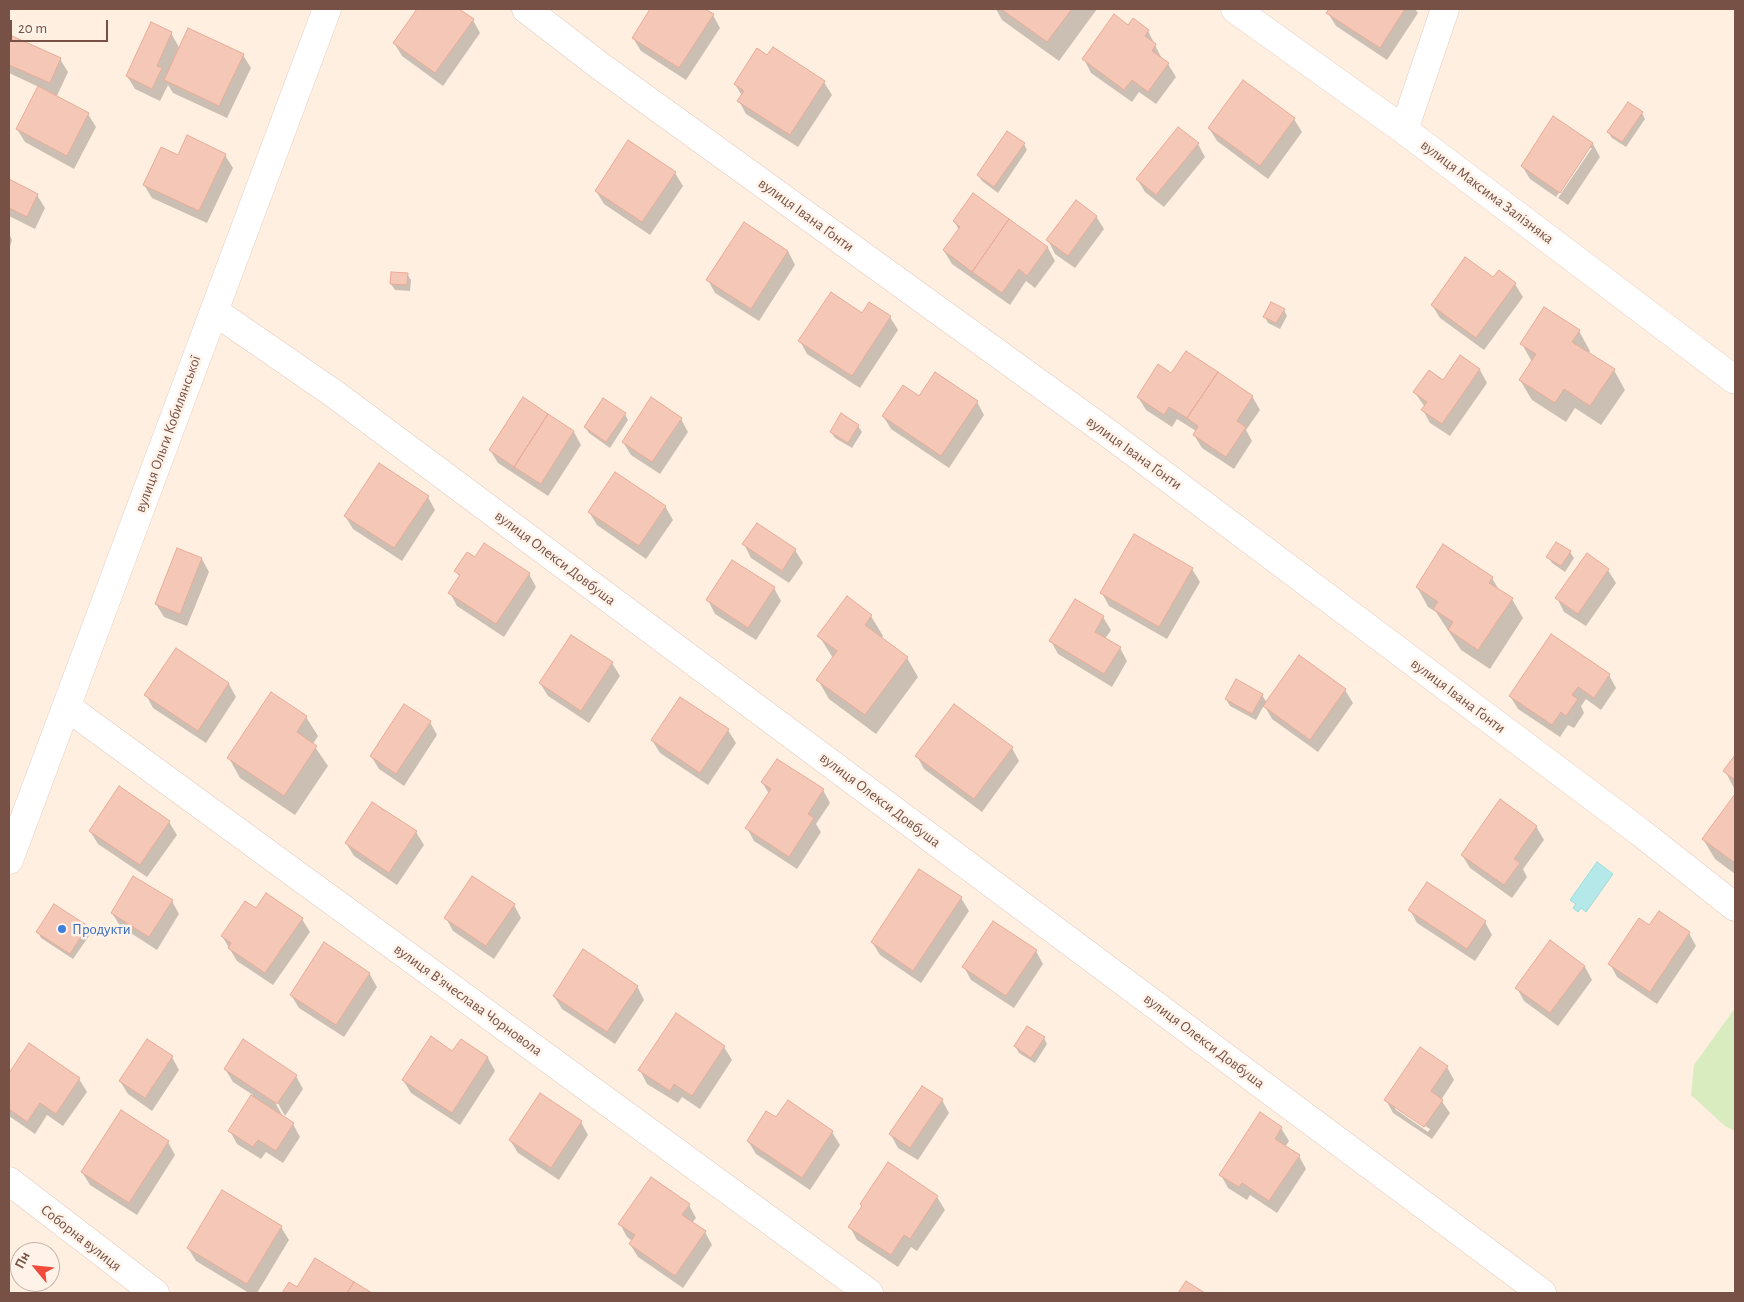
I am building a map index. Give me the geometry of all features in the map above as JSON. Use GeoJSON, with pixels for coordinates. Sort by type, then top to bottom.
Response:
{"type":"FeatureCollection","features":[{"type":"Feature","properties":{"kind":"street","name":"вулиця Ольги Кобилянської"},"geometry":{"type":"LineString","coordinates":[[9,860],[327,9]]}},
{"type":"Feature","properties":{"kind":"street","name":"вулиця Івана Ґонти"},"geometry":{"type":"LineString","coordinates":[[526,9],[600,66],[1135,453],[1640,832],[1735,907]]}},
{"type":"Feature","properties":{"kind":"street","name":"вулиця Максима Залізняка"},"geometry":{"type":"LineString","coordinates":[[1235,9],[1404,130],[1735,380]]}},
{"type":"Feature","properties":{"kind":"street"},"geometry":{"type":"LineString","coordinates":[[1404,130],[1445,9]]}},
{"type":"Feature","properties":{"kind":"street","name":"вулиця Олекси Довбуша"},"geometry":{"type":"LineString","coordinates":[[214,311],[294,364],[1542,1293]]}},
{"type":"Feature","properties":{"kind":"street","name":"вулиця Вʼячеслава Чорновола"},"geometry":{"type":"LineString","coordinates":[[67,707],[869,1293]]}},
{"type":"Feature","properties":{"kind":"street","name":"Соборна вулиця"},"geometry":{"type":"LineString","coordinates":[[9,1181],[155,1293]]}},
{"type":"Feature","properties":{"kind":"green space"},"geometry":{"type":"Polygon","coordinates":[[[1735,1008],[1735,1131],[1725,1126],[1691,1095],[1694,1065],[1735,1008]]]}},
{"type":"Feature","properties":{"kind":"water"},"geometry":{"type":"Polygon","coordinates":[[[1597,862],[1613,874],[1586,912],[1581,908],[1578,912],[1573,908],[1576,904],[1570,900],[1597,862]]]}},
{"type":"Feature","properties":{"kind":"building"},"geometry":{"type":"Polygon","coordinates":[[[417,9],[459,9],[474,19],[435,73],[393,43],[417,9]]]}},
{"type":"Feature","properties":{"kind":"building"},"geometry":{"type":"Polygon","coordinates":[[[650,9],[705,9],[714,14],[679,68],[632,38],[650,9]]]}},
{"type":"Feature","properties":{"kind":"building"},"geometry":{"type":"Polygon","coordinates":[[[1001,9],[1072,9],[1047,42],[1001,9]]]}},
{"type":"Feature","properties":{"kind":"building"},"geometry":{"type":"Polygon","coordinates":[[[1329,9],[1405,9],[1380,48],[1326,13],[1329,9]]]}},
{"type":"Feature","properties":{"kind":"building"},"geometry":{"type":"Polygon","coordinates":[[[1114,14],[1128,25],[1133,18],[1149,30],[1145,36],[1156,44],[1152,51],[1169,63],[1148,92],[1132,80],[1124,90],[1082,59],[1114,14]]]}},
{"type":"Feature","properties":{"kind":"building"},"geometry":{"type":"Polygon","coordinates":[[[151,22],[172,32],[157,66],[162,68],[152,89],[126,76],[151,22]]]}},
{"type":"Feature","properties":{"kind":"building"},"geometry":{"type":"Polygon","coordinates":[[[188,28],[244,54],[219,106],[164,80],[188,28]]]}},
{"type":"Feature","properties":{"kind":"building"},"geometry":{"type":"Polygon","coordinates":[[[12,36],[61,58],[50,83],[9,65],[9,44],[12,36]]]}},
{"type":"Feature","properties":{"kind":"building"},"geometry":{"type":"Polygon","coordinates":[[[773,47],[825,81],[790,135],[737,101],[744,91],[734,84],[757,48],[767,55],[773,47]]]}},
{"type":"Feature","properties":{"kind":"building"},"geometry":{"type":"Polygon","coordinates":[[[1243,80],[1295,118],[1260,166],[1208,128],[1243,80]]]}},
{"type":"Feature","properties":{"kind":"building"},"geometry":{"type":"Polygon","coordinates":[[[38,86],[89,113],[67,156],[16,129],[38,86]]]}},
{"type":"Feature","properties":{"kind":"building"},"geometry":{"type":"Polygon","coordinates":[[[1628,102],[1643,112],[1622,142],[1607,132],[1628,102]]]}},
{"type":"Feature","properties":{"kind":"building"},"geometry":{"type":"Polygon","coordinates":[[[1553,116],[1593,143],[1560,193],[1521,166],[1553,116]]]}},
{"type":"Feature","properties":{"kind":"building"},"geometry":{"type":"Polygon","coordinates":[[[1178,127],[1199,143],[1156,195],[1136,179],[1178,127]]]}},
{"type":"Feature","properties":{"kind":"building"},"geometry":{"type":"Polygon","coordinates":[[[1007,131],[1025,143],[994,187],[977,175],[1007,131]]]}},
{"type":"Feature","properties":{"kind":"building"},"geometry":{"type":"Polygon","coordinates":[[[187,135],[226,154],[199,211],[143,185],[161,147],[178,155],[187,135]]]}},
{"type":"Feature","properties":{"kind":"building"},"geometry":{"type":"Polygon","coordinates":[[[628,140],[676,172],[642,222],[595,191],[628,140]]]}},
{"type":"Feature","properties":{"kind":"building"},"geometry":{"type":"Polygon","coordinates":[[[9,179],[38,194],[27,217],[9,208],[9,179]]]}},
{"type":"Feature","properties":{"kind":"building"},"geometry":{"type":"Polygon","coordinates":[[[973,193],[1009,219],[972,272],[943,250],[960,227],[953,221],[973,193]]]}},
{"type":"Feature","properties":{"kind":"building"},"geometry":{"type":"Polygon","coordinates":[[[1076,200],[1097,216],[1068,256],[1046,240],[1076,200]]]}},
{"type":"Feature","properties":{"kind":"building"},"geometry":{"type":"Polygon","coordinates":[[[1009,219],[1048,247],[1027,276],[1019,269],[1002,293],[972,272],[1009,219]]]}},
{"type":"Feature","properties":{"kind":"building"},"geometry":{"type":"Polygon","coordinates":[[[744,222],[788,251],[751,309],[706,280],[744,222]]]}},
{"type":"Feature","properties":{"kind":"building"},"geometry":{"type":"Polygon","coordinates":[[[1465,257],[1493,277],[1499,270],[1516,283],[1476,338],[1431,305],[1465,257]]]}},
{"type":"Feature","properties":{"kind":"building"},"geometry":{"type":"Polygon","coordinates":[[[391,272],[408,273],[407,285],[390,284],[391,272]]]}},
{"type":"Feature","properties":{"kind":"building"},"geometry":{"type":"Polygon","coordinates":[[[831,292],[862,313],[869,302],[891,316],[852,376],[798,341],[831,292]]]}},
{"type":"Feature","properties":{"kind":"building"},"geometry":{"type":"Polygon","coordinates":[[[1271,302],[1285,309],[1276,323],[1263,317],[1271,302]]]}},
{"type":"Feature","properties":{"kind":"building"},"geometry":{"type":"Polygon","coordinates":[[[1544,307],[1580,330],[1572,342],[1615,369],[1590,406],[1564,389],[1555,403],[1519,380],[1536,354],[1520,344],[1544,307]]]}},
{"type":"Feature","properties":{"kind":"building"},"geometry":{"type":"Polygon","coordinates":[[[1186,351],[1218,372],[1187,418],[1169,407],[1164,415],[1137,397],[1158,364],[1171,373],[1186,351]]]}},
{"type":"Feature","properties":{"kind":"building"},"geometry":{"type":"Polygon","coordinates":[[[1460,355],[1480,369],[1442,424],[1421,410],[1427,402],[1413,392],[1429,370],[1443,380],[1460,355]]]}},
{"type":"Feature","properties":{"kind":"building"},"geometry":{"type":"Polygon","coordinates":[[[935,372],[978,401],[941,456],[882,416],[903,385],[919,396],[935,372]]]}},
{"type":"Feature","properties":{"kind":"building"},"geometry":{"type":"Polygon","coordinates":[[[1218,372],[1253,396],[1237,421],[1246,427],[1226,457],[1193,435],[1198,426],[1187,418],[1218,372]]]}},
{"type":"Feature","properties":{"kind":"building"},"geometry":{"type":"Polygon","coordinates":[[[523,397],[548,414],[514,467],[489,450],[523,397]]]}},
{"type":"Feature","properties":{"kind":"building"},"geometry":{"type":"Polygon","coordinates":[[[651,397],[682,418],[652,462],[622,442],[651,397]]]}},
{"type":"Feature","properties":{"kind":"building"},"geometry":{"type":"Polygon","coordinates":[[[603,398],[626,413],[606,442],[584,427],[603,398]]]}},
{"type":"Feature","properties":{"kind":"building"},"geometry":{"type":"Polygon","coordinates":[[[841,413],[859,425],[848,443],[830,432],[841,413]]]}},
{"type":"Feature","properties":{"kind":"building"},"geometry":{"type":"Polygon","coordinates":[[[548,414],[574,431],[541,484],[514,467],[548,414]]]}},
{"type":"Feature","properties":{"kind":"building"},"geometry":{"type":"Polygon","coordinates":[[[379,463],[429,496],[394,548],[344,516],[379,463]]]}},
{"type":"Feature","properties":{"kind":"building"},"geometry":{"type":"Polygon","coordinates":[[[615,472],[666,506],[639,546],[588,512],[615,472]]]}},
{"type":"Feature","properties":{"kind":"building"},"geometry":{"type":"Polygon","coordinates":[[[757,523],[796,549],[782,571],[742,544],[757,523]]]}},
{"type":"Feature","properties":{"kind":"building"},"geometry":{"type":"Polygon","coordinates":[[[1134,534],[1193,568],[1159,627],[1100,593],[1134,534]]]}},
{"type":"Feature","properties":{"kind":"building"},"geometry":{"type":"Polygon","coordinates":[[[1556,542],[1571,551],[1561,566],[1546,557],[1556,542]]]}},
{"type":"Feature","properties":{"kind":"building"},"geometry":{"type":"Polygon","coordinates":[[[484,543],[530,573],[496,624],[448,593],[460,575],[454,571],[467,552],[475,557],[484,543]]]}},
{"type":"Feature","properties":{"kind":"building"},"geometry":{"type":"Polygon","coordinates":[[[1443,544],[1493,577],[1489,583],[1513,598],[1478,650],[1448,630],[1453,622],[1433,609],[1438,602],[1416,587],[1443,544]]]}},
{"type":"Feature","properties":{"kind":"building"},"geometry":{"type":"Polygon","coordinates":[[[177,548],[202,558],[180,614],[155,604],[177,548]]]}},
{"type":"Feature","properties":{"kind":"building"},"geometry":{"type":"Polygon","coordinates":[[[1587,553],[1609,569],[1578,614],[1555,598],[1587,553]]]}},
{"type":"Feature","properties":{"kind":"building"},"geometry":{"type":"Polygon","coordinates":[[[732,560],[775,587],[748,628],[706,600],[732,560]]]}},
{"type":"Feature","properties":{"kind":"building"},"geometry":{"type":"Polygon","coordinates":[[[847,596],[872,615],[865,625],[908,657],[865,715],[816,680],[837,651],[817,636],[847,596]]]}},
{"type":"Feature","properties":{"kind":"building"},"geometry":{"type":"Polygon","coordinates":[[[1075,599],[1104,616],[1095,632],[1121,647],[1104,674],[1049,641],[1075,599]]]}},
{"type":"Feature","properties":{"kind":"building"},"geometry":{"type":"Polygon","coordinates":[[[1551,634],[1610,674],[1594,698],[1578,687],[1572,695],[1578,699],[1566,716],[1561,712],[1552,725],[1509,696],[1551,634]]]}},
{"type":"Feature","properties":{"kind":"building"},"geometry":{"type":"Polygon","coordinates":[[[571,635],[613,662],[581,711],[539,683],[571,635]]]}},
{"type":"Feature","properties":{"kind":"building"},"geometry":{"type":"Polygon","coordinates":[[[176,648],[229,683],[198,731],[144,695],[176,648]]]}},
{"type":"Feature","properties":{"kind":"building"},"geometry":{"type":"Polygon","coordinates":[[[1299,655],[1346,689],[1310,740],[1263,706],[1299,655]]]}},
{"type":"Feature","properties":{"kind":"building"},"geometry":{"type":"Polygon","coordinates":[[[1236,679],[1263,694],[1252,714],[1225,699],[1236,679]]]}},
{"type":"Feature","properties":{"kind":"building"},"geometry":{"type":"Polygon","coordinates":[[[271,692],[307,716],[297,732],[317,746],[284,796],[227,758],[271,692]]]}},
{"type":"Feature","properties":{"kind":"building"},"geometry":{"type":"Polygon","coordinates":[[[680,697],[729,729],[700,773],[651,740],[680,697]]]}},
{"type":"Feature","properties":{"kind":"building"},"geometry":{"type":"Polygon","coordinates":[[[404,704],[431,721],[396,774],[370,756],[404,704]]]}},
{"type":"Feature","properties":{"kind":"building"},"geometry":{"type":"Polygon","coordinates":[[[954,704],[1013,747],[974,799],[915,756],[954,704]]]}},
{"type":"Feature","properties":{"kind":"building"},"geometry":{"type":"Polygon","coordinates":[[[1735,755],[1735,780],[1723,771],[1735,755]]]}},
{"type":"Feature","properties":{"kind":"building"},"geometry":{"type":"Polygon","coordinates":[[[777,759],[824,789],[808,814],[814,818],[789,857],[745,828],[771,789],[761,782],[777,759]]]}},
{"type":"Feature","properties":{"kind":"building"},"geometry":{"type":"Polygon","coordinates":[[[119,786],[170,821],[140,865],[89,831],[119,786]]]}},
{"type":"Feature","properties":{"kind":"building"},"geometry":{"type":"Polygon","coordinates":[[[1735,794],[1735,863],[1702,839],[1735,794]]]}},
{"type":"Feature","properties":{"kind":"building"},"geometry":{"type":"Polygon","coordinates":[[[1500,799],[1537,826],[1514,859],[1520,863],[1504,885],[1461,855],[1500,799]]]}},
{"type":"Feature","properties":{"kind":"building"},"geometry":{"type":"Polygon","coordinates":[[[372,802],[417,831],[389,873],[345,843],[372,802]]]}},
{"type":"Feature","properties":{"kind":"building"},"geometry":{"type":"Polygon","coordinates":[[[919,869],[962,897],[913,971],[871,942],[919,869]]]}},
{"type":"Feature","properties":{"kind":"building"},"geometry":{"type":"Polygon","coordinates":[[[133,876],[173,900],[149,937],[111,913],[133,876]]]}},
{"type":"Feature","properties":{"kind":"building"},"geometry":{"type":"Polygon","coordinates":[[[472,876],[515,904],[486,946],[444,918],[472,876]]]}},
{"type":"Feature","properties":{"kind":"building"},"geometry":{"type":"Polygon","coordinates":[[[1427,882],[1486,921],[1467,949],[1408,910],[1427,882]]]}},
{"type":"Feature","properties":{"kind":"building"},"geometry":{"type":"Polygon","coordinates":[[[266,893],[303,918],[265,973],[228,948],[231,943],[221,936],[245,901],[256,908],[266,893]]]}},
{"type":"Feature","properties":{"kind":"building","name":"Продукти"},"geometry":{"type":"Polygon","coordinates":[[[54,904],[88,926],[70,954],[36,932],[54,904]]]}},
{"type":"Feature","properties":{"kind":"building"},"geometry":{"type":"Polygon","coordinates":[[[1659,911],[1690,932],[1650,992],[1608,964],[1639,918],[1649,925],[1659,911]]]}},
{"type":"Feature","properties":{"kind":"building"},"geometry":{"type":"Polygon","coordinates":[[[993,921],[1037,950],[1006,996],[962,967],[993,921]]]}},
{"type":"Feature","properties":{"kind":"building"},"geometry":{"type":"Polygon","coordinates":[[[1550,940],[1585,966],[1550,1013],[1515,988],[1550,940]]]}},
{"type":"Feature","properties":{"kind":"building"},"geometry":{"type":"Polygon","coordinates":[[[324,942],[370,973],[336,1025],[290,995],[324,942]]]}},
{"type":"Feature","properties":{"kind":"building"},"geometry":{"type":"Polygon","coordinates":[[[583,949],[638,986],[607,1032],[553,996],[583,949]]]}},
{"type":"Feature","properties":{"kind":"building"},"geometry":{"type":"Polygon","coordinates":[[[676,1013],[725,1046],[692,1096],[674,1084],[670,1091],[638,1070],[676,1013]]]}},
{"type":"Feature","properties":{"kind":"building"},"geometry":{"type":"Polygon","coordinates":[[[1027,1026],[1045,1037],[1031,1058],[1014,1046],[1027,1026]]]}},
{"type":"Feature","properties":{"kind":"building"},"geometry":{"type":"Polygon","coordinates":[[[431,1036],[452,1051],[461,1039],[488,1057],[452,1113],[402,1080],[431,1036]]]}},
{"type":"Feature","properties":{"kind":"building"},"geometry":{"type":"Polygon","coordinates":[[[147,1039],[173,1056],[145,1098],[119,1081],[147,1039]]]}},
{"type":"Feature","properties":{"kind":"building"},"geometry":{"type":"Polygon","coordinates":[[[243,1039],[297,1075],[277,1104],[224,1069],[243,1039]]]}},
{"type":"Feature","properties":{"kind":"building"},"geometry":{"type":"Polygon","coordinates":[[[29,1043],[80,1078],[56,1114],[40,1103],[27,1122],[9,1109],[9,1073],[29,1043]]]}},
{"type":"Feature","properties":{"kind":"building"},"geometry":{"type":"Polygon","coordinates":[[[1420,1047],[1448,1066],[1431,1091],[1443,1100],[1424,1127],[1384,1100],[1420,1047]]]}},
{"type":"Feature","properties":{"kind":"building"},"geometry":{"type":"Polygon","coordinates":[[[922,1086],[943,1099],[910,1148],[889,1134],[922,1086]]]}},
{"type":"Feature","properties":{"kind":"building"},"geometry":{"type":"Polygon","coordinates":[[[540,1093],[582,1121],[551,1168],[509,1140],[540,1093]]]}},
{"type":"Feature","properties":{"kind":"building"},"geometry":{"type":"Polygon","coordinates":[[[251,1095],[294,1123],[276,1151],[258,1140],[253,1147],[228,1131],[251,1095]]]}},
{"type":"Feature","properties":{"kind":"building"},"geometry":{"type":"Polygon","coordinates":[[[788,1100],[833,1131],[802,1178],[747,1141],[766,1111],[776,1117],[788,1100]]]}},
{"type":"Feature","properties":{"kind":"building"},"geometry":{"type":"Polygon","coordinates":[[[121,1110],[169,1141],[129,1203],[81,1172],[121,1110]]]}},
{"type":"Feature","properties":{"kind":"building"},"geometry":{"type":"Polygon","coordinates":[[[1260,1112],[1282,1127],[1275,1139],[1300,1155],[1269,1201],[1242,1183],[1239,1187],[1219,1175],[1260,1112]]]}},
{"type":"Feature","properties":{"kind":"building"},"geometry":{"type":"Polygon","coordinates":[[[888,1162],[938,1196],[910,1239],[904,1235],[891,1255],[848,1227],[862,1206],[860,1204],[888,1162]]]}},
{"type":"Feature","properties":{"kind":"building"},"geometry":{"type":"Polygon","coordinates":[[[651,1177],[690,1204],[682,1215],[706,1231],[675,1276],[629,1244],[635,1235],[618,1224],[651,1177]]]}},
{"type":"Feature","properties":{"kind":"building"},"geometry":{"type":"Polygon","coordinates":[[[222,1190],[282,1226],[247,1284],[187,1248],[222,1190]]]}},
{"type":"Feature","properties":{"kind":"building"},"geometry":{"type":"Polygon","coordinates":[[[315,1258],[354,1282],[347,1293],[282,1293],[289,1282],[297,1287],[315,1258]]]}},
{"type":"Feature","properties":{"kind":"building"},"geometry":{"type":"Polygon","coordinates":[[[1186,1281],[1205,1293],[1178,1293],[1186,1281]]]}},
{"type":"Feature","properties":{"kind":"building"},"geometry":{"type":"Polygon","coordinates":[[[354,1282],[372,1293],[347,1293],[354,1282]]]}},
{"type":"Feature","properties":{"kind":"place","name":"Продукти"},"geometry":{"type":"Point","coordinates":[62,929]}}]}
